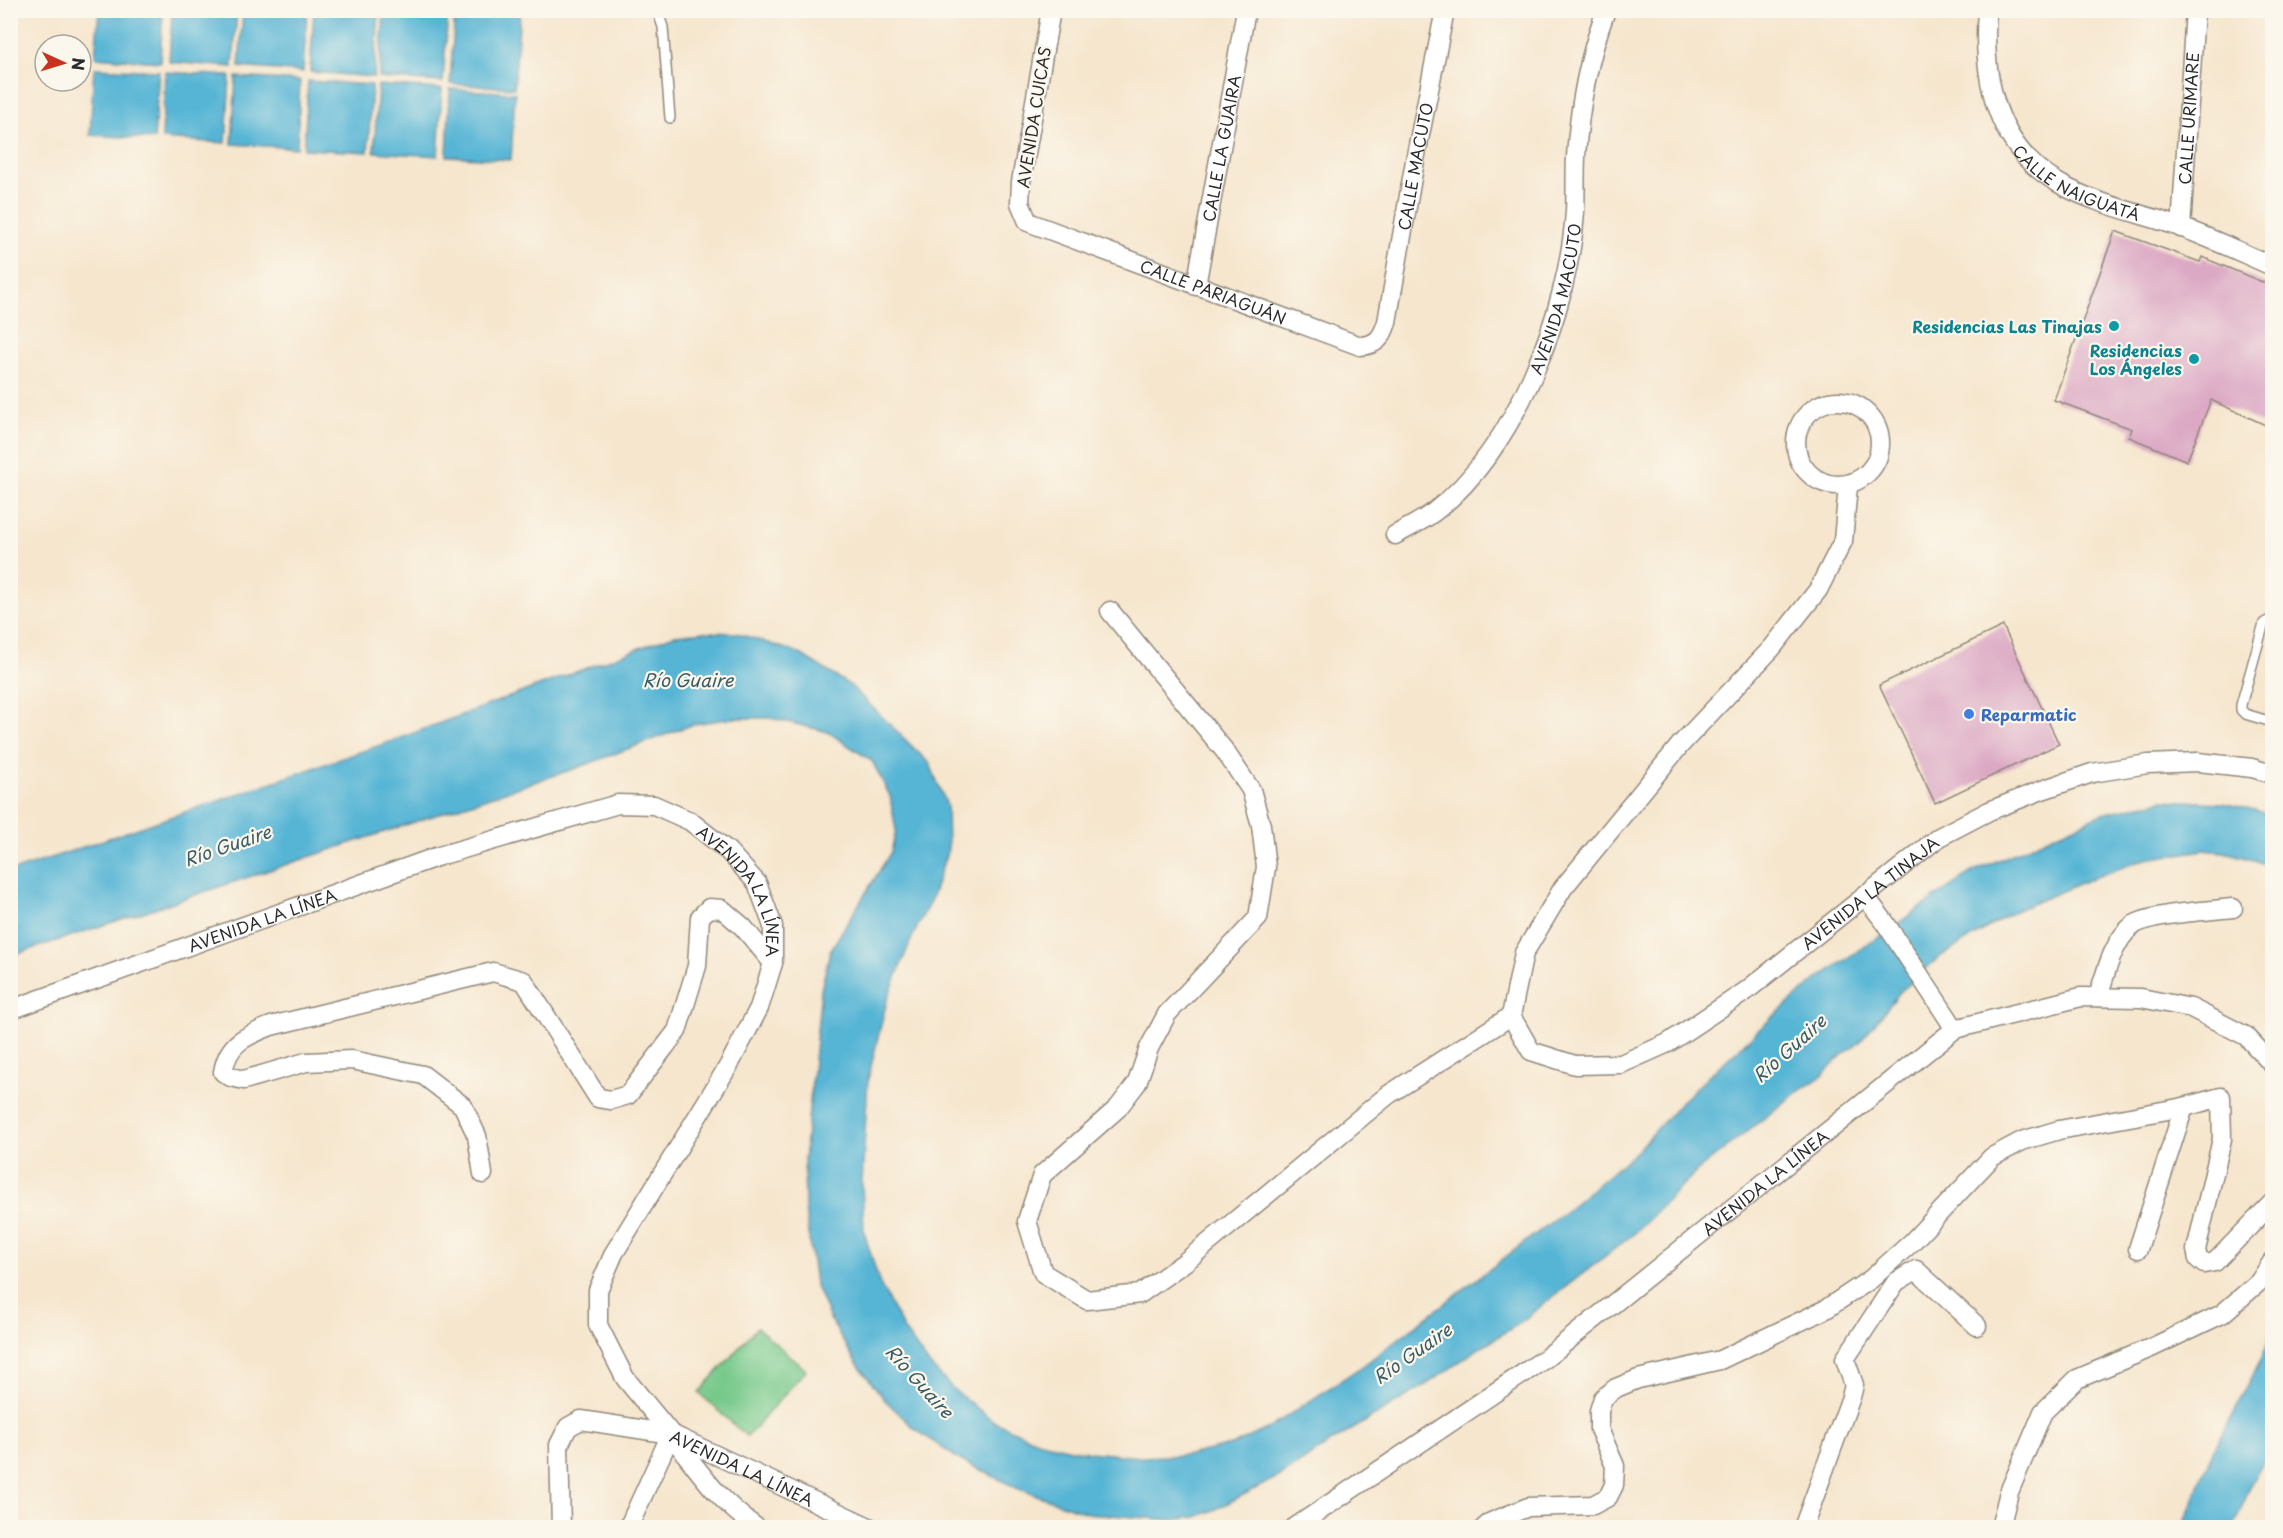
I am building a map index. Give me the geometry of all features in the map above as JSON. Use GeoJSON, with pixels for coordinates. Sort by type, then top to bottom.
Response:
{"type":"FeatureCollection","features":[{"type":"Feature","properties":{"kind":"street","name":"AVENIDA CUICAS"},"geometry":{"type":"LineString","coordinates":[[1028,222],[1020,203],[1020,182],[1051,10]]}},
{"type":"Feature","properties":{"kind":"street","name":"CALLE LA GUAIRA"},"geometry":{"type":"LineString","coordinates":[[1196,286],[1246,10]]}},
{"type":"Feature","properties":{"kind":"street","name":"CALLE MACUTO"},"geometry":{"type":"LineString","coordinates":[[1387,322],[1444,10]]}},
{"type":"Feature","properties":{"kind":"street","name":"AVENIDA MACUTO"},"geometry":{"type":"LineString","coordinates":[[1395,534],[1434,513],[1470,479],[1489,454],[1528,388],[1545,347],[1568,260],[1575,212],[1576,156],[1583,103],[1591,59],[1606,10]]}},
{"type":"Feature","properties":{"kind":"street","name":"CALLE NAIGUATÁ"},"geometry":{"type":"LineString","coordinates":[[1987,10],[1987,62],[1992,92],[2001,122],[2028,160],[2061,184],[2181,228],[2272,266]]}},
{"type":"Feature","properties":{"kind":"street","name":"CALLE URIMARE"},"geometry":{"type":"LineString","coordinates":[[2181,228],[2195,10]]}},
{"type":"Feature","properties":{"kind":"street","name":"CALLE PARIAGUÁN"},"geometry":{"type":"LineString","coordinates":[[1028,222],[1360,346],[1372,345],[1382,336],[1387,322]]}},
{"type":"Feature","properties":{"kind":"street"},"geometry":{"type":"LineString","coordinates":[[1828,401],[1854,403],[1875,421],[1881,447],[1871,472],[1848,486],[1821,484],[1801,466],[1797,449],[1795,440],[1805,415],[1828,401]]}},
{"type":"Feature","properties":{"kind":"street"},"geometry":{"type":"LineString","coordinates":[[1110,611],[1224,750],[1251,790],[1261,825],[1266,867],[1258,918],[1167,1014],[1149,1048],[1137,1083],[1118,1108],[1042,1175],[1027,1221],[1043,1273],[1087,1300],[1140,1294],[1185,1262],[1388,1095],[1511,1016],[1524,953],[1563,888],[1681,744],[1772,648],[1818,590],[1843,541],[1848,486]]}},
{"type":"Feature","properties":{"kind":"street","name":"AVENIDA LA TINAJA"},"geometry":{"type":"LineString","coordinates":[[1511,1016],[1531,1051],[1575,1065],[1621,1064],[1668,1043],[1746,991],[1939,837],[1989,811],[2092,773],[2148,764],[2198,762],[2252,768],[2272,774]]}},
{"type":"Feature","properties":{"kind":"street","name":"AVENIDA LA LÍNEA"},"geometry":{"type":"LineString","coordinates":[[10,1010],[440,856],[618,804],[654,805],[690,821],[728,851],[757,883],[773,926],[772,963],[759,1008],[699,1115],[614,1253],[598,1290],[598,1326],[625,1378],[671,1434],[870,1527]]}},
{"type":"Feature","properties":{"kind":"street"},"geometry":{"type":"LineString","coordinates":[[1864,895],[1884,921],[1941,1011],[1955,1029]]}},
{"type":"Feature","properties":{"kind":"street"},"geometry":{"type":"LineString","coordinates":[[483,1174],[477,1136],[463,1106],[423,1075],[352,1060],[306,1062],[244,1080],[231,1077],[223,1072],[225,1058],[240,1039],[271,1026],[493,972],[524,981],[598,1098],[611,1100],[628,1095],[677,1031],[697,966],[700,917],[709,908],[722,909],[736,921],[772,963]]}},
{"type":"Feature","properties":{"kind":"street"},"geometry":{"type":"LineString","coordinates":[[2098,997],[2109,958],[2131,927],[2145,920],[2234,908]]}},
{"type":"Feature","properties":{"kind":"street","name":"AVENIDA LA LÍNEA"},"geometry":{"type":"LineString","coordinates":[[1294,1527],[1546,1358],[1955,1029],[2081,997],[2141,998],[2190,1008],[2246,1036],[2272,1064]]}},
{"type":"Feature","properties":{"kind":"street"},"geometry":{"type":"LineString","coordinates":[[1484,1527],[1528,1507],[1593,1505],[1608,1497],[1614,1485],[1615,1466],[1599,1429],[1599,1411],[1603,1398],[1616,1388],[1638,1379],[1720,1360],[1826,1309],[1871,1279],[1912,1242],[1992,1157],[2022,1141],[2059,1130],[2222,1098],[2222,1139],[2196,1250],[2198,1259],[2204,1264],[2215,1262],[2272,1203]]}},
{"type":"Feature","properties":{"kind":"street"},"geometry":{"type":"LineString","coordinates":[[2138,1249],[2184,1107]]}},
{"type":"Feature","properties":{"kind":"street"},"geometry":{"type":"LineString","coordinates":[[2000,1527],[2008,1492],[2043,1412],[2078,1378],[2154,1347],[2222,1314],[2259,1282],[2272,1262]]}},
{"type":"Feature","properties":{"kind":"street"},"geometry":{"type":"LineString","coordinates":[[1803,1527],[1851,1397],[1854,1385],[1845,1359],[1896,1282],[1916,1270],[1977,1326]]}},
{"type":"Feature","properties":{"kind":"street"},"geometry":{"type":"LineString","coordinates":[[561,1527],[560,1445],[568,1427],[581,1420],[671,1434],[713,1490],[733,1511],[757,1527]]}},
{"type":"Feature","properties":{"kind":"street"},"geometry":{"type":"LineString","coordinates":[[628,1527],[671,1434]]}},
{"type":"Feature","properties":{"kind":"lane"},"geometry":{"type":"LineString","coordinates":[[657,10],[663,27],[670,118]]}},
{"type":"Feature","properties":{"kind":"lane"},"geometry":{"type":"LineString","coordinates":[[2272,618],[2264,623],[2241,705],[2241,710],[2246,714],[2272,722]]}},
{"type":"Feature","properties":{"kind":"green space"},"geometry":{"type":"Polygon","coordinates":[[[757,1327],[806,1370],[747,1437],[699,1393],[757,1327]]]}},
{"type":"Feature","properties":{"kind":"water"},"geometry":{"type":"Polygon","coordinates":[[[99,11],[163,11],[160,62],[95,57],[99,11]]]}},
{"type":"Feature","properties":{"kind":"water"},"geometry":{"type":"Polygon","coordinates":[[[172,11],[237,11],[233,67],[169,62],[172,11]]]}},
{"type":"Feature","properties":{"kind":"water"},"geometry":{"type":"Polygon","coordinates":[[[243,11],[307,11],[303,72],[239,67],[243,11]]]}},
{"type":"Feature","properties":{"kind":"water"},"geometry":{"type":"Polygon","coordinates":[[[314,11],[379,11],[374,77],[310,72],[314,11]]]}},
{"type":"Feature","properties":{"kind":"water"},"geometry":{"type":"Polygon","coordinates":[[[384,11],[448,11],[443,82],[379,78],[384,11]]]}},
{"type":"Feature","properties":{"kind":"water"},"geometry":{"type":"Polygon","coordinates":[[[455,11],[520,11],[514,88],[450,84],[455,11]]]}},
{"type":"Feature","properties":{"kind":"water"},"geometry":{"type":"Polygon","coordinates":[[[94,68],[159,71],[154,139],[90,135],[94,68]]]}},
{"type":"Feature","properties":{"kind":"water"},"geometry":{"type":"Polygon","coordinates":[[[165,72],[230,76],[226,143],[162,139],[165,72]]]}},
{"type":"Feature","properties":{"kind":"water"},"geometry":{"type":"Polygon","coordinates":[[[236,77],[300,81],[297,148],[232,144],[236,77]]]}},
{"type":"Feature","properties":{"kind":"water"},"geometry":{"type":"Polygon","coordinates":[[[308,81],[372,85],[368,152],[304,149],[308,81]]]}},
{"type":"Feature","properties":{"kind":"water"},"geometry":{"type":"Polygon","coordinates":[[[378,85],[442,89],[438,156],[374,152],[378,85]]]}},
{"type":"Feature","properties":{"kind":"water"},"geometry":{"type":"Polygon","coordinates":[[[450,89],[515,93],[511,160],[447,156],[450,89]]]}},
{"type":"Feature","properties":{"kind":"water","name":"Río Guaire"},"geometry":{"type":"Polygon","coordinates":[[[704,632],[736,633],[799,653],[851,686],[930,764],[947,806],[948,849],[932,897],[911,940],[887,1000],[868,1079],[862,1182],[864,1232],[880,1284],[904,1330],[927,1362],[954,1390],[995,1422],[1037,1441],[1080,1451],[1140,1457],[1189,1455],[1235,1444],[1269,1428],[1364,1365],[1567,1210],[1638,1150],[1683,1100],[1776,1014],[1819,978],[1972,872],[2102,814],[2163,800],[2222,803],[2272,816],[2272,868],[2247,858],[2204,850],[2146,859],[2090,879],[2013,912],[1938,958],[1900,992],[1860,1042],[1841,1056],[1822,1076],[1795,1094],[1699,1169],[1636,1232],[1517,1325],[1430,1382],[1284,1474],[1196,1517],[1172,1520],[1087,1513],[1019,1489],[960,1460],[915,1429],[885,1400],[855,1361],[830,1319],[815,1284],[805,1209],[804,1160],[821,990],[830,951],[891,852],[896,830],[890,796],[872,761],[828,732],[771,718],[733,718],[694,724],[577,768],[11,956],[10,872],[395,740],[674,635],[704,632]]]}},
{"type":"Feature","properties":{"kind":"water"},"geometry":{"type":"Polygon","coordinates":[[[2272,1331],[2272,1443],[2234,1527],[2183,1527],[2211,1455],[2261,1360],[2272,1331]]]}},
{"type":"Feature","properties":{"kind":"building"},"geometry":{"type":"Polygon","coordinates":[[[2115,231],[2200,262],[2202,257],[2272,286],[2272,428],[2211,400],[2187,461],[2129,437],[2132,429],[2054,400],[2115,231]]]}},
{"type":"Feature","properties":{"kind":"building","name":"Reparmatic"},"geometry":{"type":"Polygon","coordinates":[[[2003,626],[2059,744],[1935,803],[1879,685],[2003,626]]]}},
{"type":"Feature","properties":{"kind":"place","name":"Residencias Las Tinajas"},"geometry":{"type":"Point","coordinates":[2114,326]}},
{"type":"Feature","properties":{"kind":"place","name":"Residencias Los Ángeles"},"geometry":{"type":"Point","coordinates":[2194,359]}},
{"type":"Feature","properties":{"kind":"place","name":"Reparmatic"},"geometry":{"type":"Point","coordinates":[1969,714]}}]}
